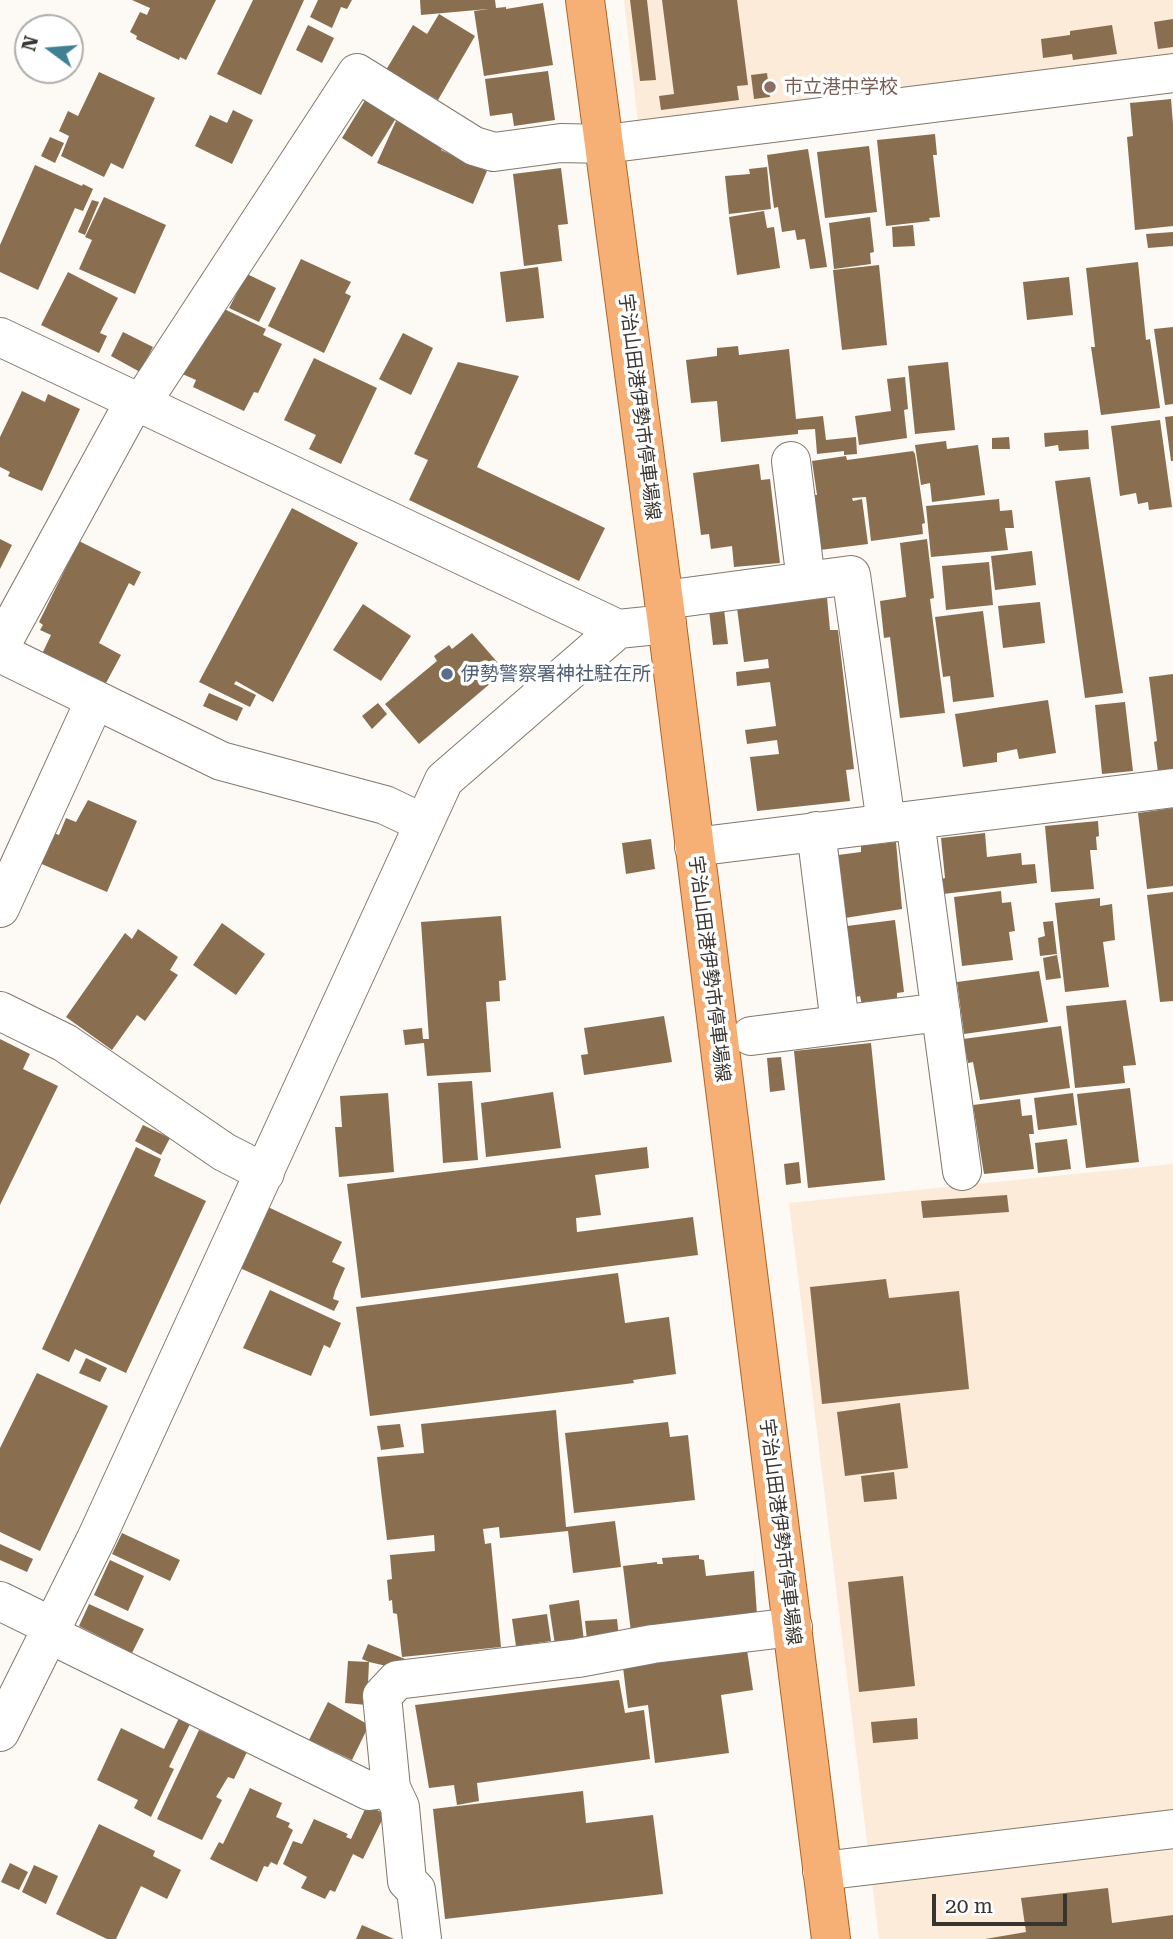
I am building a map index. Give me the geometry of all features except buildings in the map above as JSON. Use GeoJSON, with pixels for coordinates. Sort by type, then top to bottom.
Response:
{"type":"FeatureCollection","features":[{"type":"Feature","properties":{"kind":"main road","name":"宇治山田港伊勢市停車場線"},"geometry":{"type":"LineString","coordinates":[[585,0],[665,612],[831,1939]]}},
{"type":"Feature","properties":{"kind":"street"},"geometry":{"type":"LineString","coordinates":[[0,647],[137,403],[357,73],[474,146],[494,152],[561,144],[605,144],[1173,73]]}},
{"type":"Feature","properties":{"kind":"street"},"geometry":{"type":"LineString","coordinates":[[0,337],[618,629]]}},
{"type":"Feature","properties":{"kind":"street"},"geometry":{"type":"LineString","coordinates":[[790,461],[806,581]]}},
{"type":"Feature","properties":{"kind":"street"},"geometry":{"type":"LineString","coordinates":[[0,1732],[96,1539],[444,780],[618,629],[665,612],[806,581],[851,575],[941,1012],[962,1171]]}},
{"type":"Feature","properties":{"kind":"street"},"geometry":{"type":"LineString","coordinates":[[0,653],[221,761],[385,806],[423,823]]}},
{"type":"Feature","properties":{"kind":"street"},"geometry":{"type":"LineString","coordinates":[[0,908],[94,700]]}},
{"type":"Feature","properties":{"kind":"street"},"geometry":{"type":"LineString","coordinates":[[694,847],[1173,788]]}},
{"type":"Feature","properties":{"kind":"street"},"geometry":{"type":"LineString","coordinates":[[816,831],[840,1024]]}},
{"type":"Feature","properties":{"kind":"street"},"geometry":{"type":"LineString","coordinates":[[0,1011],[65,1043],[224,1152],[265,1173]]}},
{"type":"Feature","properties":{"kind":"street"},"geometry":{"type":"LineString","coordinates":[[751,1036],[941,1012]]}},
{"type":"Feature","properties":{"kind":"street"},"geometry":{"type":"LineString","coordinates":[[0,1601],[51,1631],[369,1791],[391,1788]]}},
{"type":"Feature","properties":{"kind":"street"},"geometry":{"type":"LineString","coordinates":[[422,1939],[415,1890],[407,1881],[400,1807],[391,1788],[382,1696],[397,1680],[578,1658],[653,1644],[793,1628]]}},
{"type":"Feature","properties":{"kind":"street"},"geometry":{"type":"LineString","coordinates":[[822,1871],[1173,1829]]}},
{"type":"Feature","properties":{"kind":"shaded area","name":"市立港中学校"},"geometry":{"type":"Polygon","coordinates":[[[624,0],[1173,0],[1173,53],[638,122],[624,0]]]}},
{"type":"Feature","properties":{"kind":"shaded area"},"geometry":{"type":"Polygon","coordinates":[[[1173,1164],[1173,1939],[879,1939],[789,1203],[1173,1164]]]}},
{"type":"Feature","properties":{"kind":"place","name":"市立港中学校"},"geometry":{"type":"Point","coordinates":[770,87]}},
{"type":"Feature","properties":{"kind":"place","name":"伊勢警察署神社駐在所"},"geometry":{"type":"Point","coordinates":[447,674]}}]}
